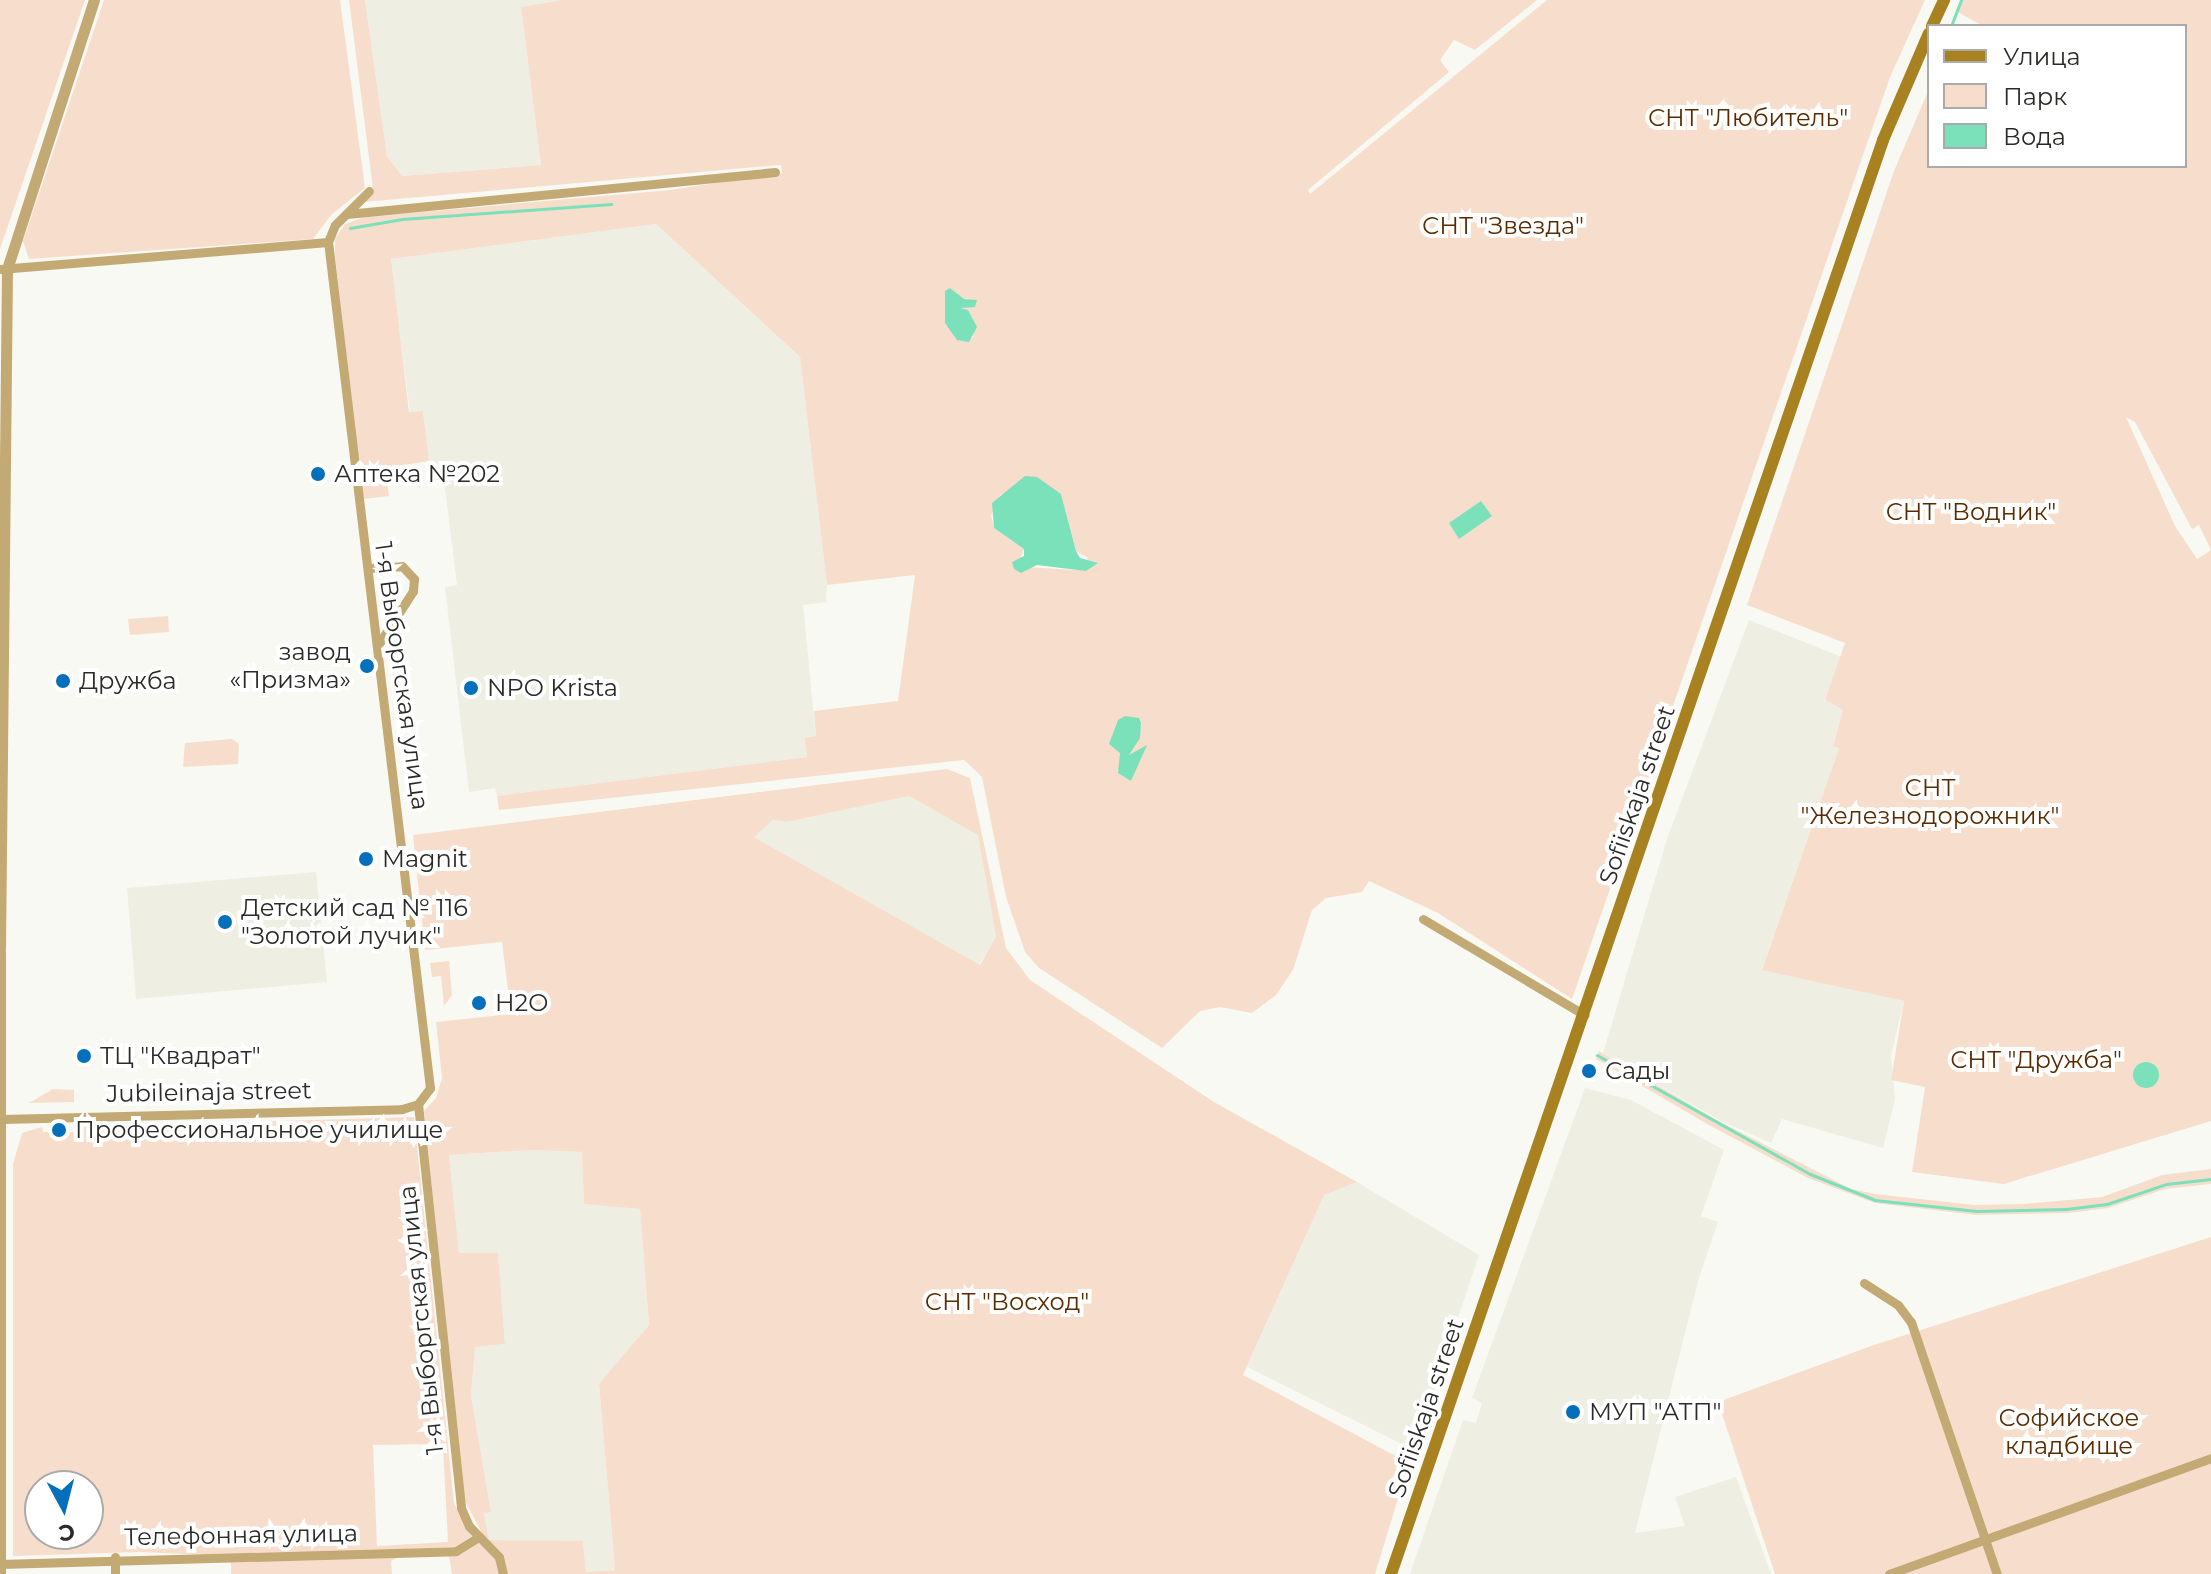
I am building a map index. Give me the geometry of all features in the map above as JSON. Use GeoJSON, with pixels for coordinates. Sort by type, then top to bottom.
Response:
{"type":"FeatureCollection","features":[{"type":"Feature","properties":{"kind":"main road"},"geometry":{"type":"LineString","coordinates":[[1933,24],[1944,0]]}},
{"type":"Feature","properties":{"kind":"main road","name":"Sofiiskaja street"},"geometry":{"type":"LineString","coordinates":[[1391,1574],[1883,140],[1927,38]]}},
{"type":"Feature","properties":{"kind":"street"},"geometry":{"type":"LineString","coordinates":[[0,1574],[3,269],[94,0]]}},
{"type":"Feature","properties":{"kind":"street"},"geometry":{"type":"LineString","coordinates":[[347,214],[775,172]]}},
{"type":"Feature","properties":{"kind":"street"},"geometry":{"type":"LineString","coordinates":[[3,269],[328,242],[331,230],[369,191]]}},
{"type":"Feature","properties":{"kind":"street","name":"1-я Выборгская улица"},"geometry":{"type":"LineString","coordinates":[[328,242],[431,1071],[430,1088],[418,1104],[460,1500],[465,1520],[499,1557],[503,1574]]}},
{"type":"Feature","properties":{"kind":"street"},"geometry":{"type":"LineString","coordinates":[[368,568],[402,566],[414,579],[413,591],[384,628],[380,649]]}},
{"type":"Feature","properties":{"kind":"street"},"geometry":{"type":"LineString","coordinates":[[1423,919],[1585,1015]]}},
{"type":"Feature","properties":{"kind":"street","name":"Jubileinaja street"},"geometry":{"type":"LineString","coordinates":[[1,1119],[387,1109],[418,1104]]}},
{"type":"Feature","properties":{"kind":"street"},"geometry":{"type":"LineString","coordinates":[[1864,1283],[1898,1305],[1911,1322],[1997,1574]]}},
{"type":"Feature","properties":{"kind":"street"},"geometry":{"type":"LineString","coordinates":[[1889,1574],[2211,1458]]}},
{"type":"Feature","properties":{"kind":"street","name":"Телефонная улица"},"geometry":{"type":"LineString","coordinates":[[0,1564],[115,1557],[228,1560],[456,1551],[478,1537]]}},
{"type":"Feature","properties":{"kind":"street"},"geometry":{"type":"LineString","coordinates":[[115,1557],[115,1574]]}},
{"type":"Feature","properties":{"kind":"street"},"geometry":{"type":"LineString","coordinates":[[228,1560],[228,1574]]}},
{"type":"Feature","properties":{"kind":"shaded area"},"geometry":{"type":"Polygon","coordinates":[[[365,0],[562,0],[521,7],[541,165],[402,176],[387,156],[365,0]]]}},
{"type":"Feature","properties":{"kind":"shaded area"},"geometry":{"type":"Polygon","coordinates":[[[656,224],[800,357],[827,585],[826,602],[803,605],[816,737],[808,757],[497,796],[495,788],[469,792],[445,587],[457,585],[442,464],[429,465],[423,411],[410,412],[390,259],[656,224]]]}},
{"type":"Feature","properties":{"kind":"shaded area"},"geometry":{"type":"Polygon","coordinates":[[[1749,620],[1842,657],[1825,700],[1843,710],[1833,745],[1839,748],[1762,969],[1904,1001],[1891,1055],[1895,1099],[1883,1148],[1782,1119],[1771,1143],[1721,1121],[1603,1053],[1667,839],[1749,620]]]}},
{"type":"Feature","properties":{"kind":"shaded area"},"geometry":{"type":"Polygon","coordinates":[[[909,796],[979,835],[996,936],[979,965],[754,837],[773,820],[787,822],[909,796]]]}},
{"type":"Feature","properties":{"kind":"shaded area","name":"Детский сад № 116 \"Золотой лучик\""},"geometry":{"type":"Polygon","coordinates":[[[316,872],[327,982],[136,999],[127,888],[316,872]]]}},
{"type":"Feature","properties":{"kind":"shaded area"},"geometry":{"type":"Polygon","coordinates":[[[1585,1088],[1631,1100],[1724,1150],[1701,1216],[1718,1222],[1699,1278],[1635,1533],[1685,1526],[1675,1497],[1736,1477],[1771,1574],[1410,1574],[1463,1420],[1476,1423],[1482,1403],[1472,1398],[1585,1088]]]}},
{"type":"Feature","properties":{"kind":"shaded area"},"geometry":{"type":"Polygon","coordinates":[[[533,1150],[582,1152],[584,1203],[640,1209],[649,1325],[599,1385],[615,1570],[586,1572],[583,1541],[489,1540],[484,1512],[491,1511],[471,1395],[475,1347],[505,1344],[498,1254],[459,1254],[449,1155],[533,1150]]]}},
{"type":"Feature","properties":{"kind":"shaded area"},"geometry":{"type":"Polygon","coordinates":[[[1357,1182],[1479,1255],[1414,1450],[1247,1367],[1324,1194],[1357,1182]]]}},
{"type":"Feature","properties":{"kind":"green space"},"geometry":{"type":"Polygon","coordinates":[[[0,0],[85,0],[0,249],[0,0]]]}},
{"type":"Feature","properties":{"kind":"green space"},"geometry":{"type":"Polygon","coordinates":[[[104,0],[340,0],[365,188],[332,214],[313,239],[29,259],[23,241],[104,0]]]}},
{"type":"Feature","properties":{"kind":"green space"},"geometry":{"type":"Polygon","coordinates":[[[349,0],[365,0],[387,156],[402,176],[541,165],[521,7],[562,0],[1537,0],[1475,50],[1454,40],[1440,60],[1449,72],[1308,190],[1310,194],[1547,0],[1925,0],[1890,77],[1572,999],[1438,913],[1369,881],[1362,892],[1326,898],[1312,910],[1293,970],[1276,995],[1252,1013],[1220,1007],[1200,1011],[1162,1048],[1039,968],[1025,952],[1006,897],[982,777],[964,760],[499,810],[497,796],[807,757],[805,738],[816,736],[814,711],[898,701],[915,575],[827,585],[800,357],[656,224],[391,259],[409,412],[423,411],[429,461],[403,465],[404,480],[387,483],[389,496],[363,499],[335,256],[335,239],[345,224],[365,217],[670,190],[782,173],[781,165],[364,202],[373,189],[349,0]],[[969,298],[963,299],[950,328],[973,338],[970,313],[960,309],[969,298]],[[1043,486],[1000,495],[991,515],[994,528],[1024,549],[1020,559],[1026,567],[1076,570],[1088,558],[1076,551],[1061,494],[1043,486]]]}},
{"type":"Feature","properties":{"kind":"green space"},"geometry":{"type":"Polygon","coordinates":[[[1961,0],[2211,0],[2211,550],[2211,1121],[2004,1184],[1912,1172],[1925,1087],[1891,1080],[1904,1001],[1762,970],[1839,748],[1833,746],[1843,710],[1825,700],[1845,643],[1747,605],[1894,171],[1927,94],[1927,168],[2187,168],[2187,24],[1979,24],[1956,11],[1961,0]],[[2126,417],[2175,526],[2197,559],[2211,550],[2199,525],[2192,529],[2135,422],[2126,417]]]}},
{"type":"Feature","properties":{"kind":"green space"},"geometry":{"type":"Polygon","coordinates":[[[168,616],[169,632],[130,635],[128,619],[168,616]]]}},
{"type":"Feature","properties":{"kind":"green space"},"geometry":{"type":"Polygon","coordinates":[[[232,739],[239,744],[238,764],[183,767],[185,743],[232,739]]]}},
{"type":"Feature","properties":{"kind":"green space","name":"СНТ \"Восход\""},"geometry":{"type":"Polygon","coordinates":[[[947,769],[970,778],[1006,948],[1030,980],[1214,1102],[1357,1182],[1324,1195],[1243,1375],[1409,1463],[1375,1574],[452,1574],[449,1556],[399,1557],[391,1561],[392,1574],[231,1574],[231,1562],[260,1559],[461,1553],[484,1537],[464,1499],[424,1111],[436,1098],[442,1078],[436,1022],[511,1014],[502,942],[425,950],[413,835],[947,769]],[[909,796],[787,822],[773,820],[754,837],[980,965],[996,936],[978,835],[909,796]],[[533,1150],[449,1155],[459,1253],[498,1253],[505,1344],[475,1347],[471,1395],[491,1512],[484,1513],[489,1540],[583,1541],[586,1572],[615,1570],[599,1384],[649,1325],[640,1209],[584,1204],[582,1152],[533,1150]]]}},
{"type":"Feature","properties":{"kind":"green space"},"geometry":{"type":"Polygon","coordinates":[[[449,961],[452,995],[444,1006],[441,976],[432,977],[430,963],[449,961]]]}},
{"type":"Feature","properties":{"kind":"green space"},"geometry":{"type":"Polygon","coordinates":[[[1599,1051],[1715,1119],[1851,1189],[1974,1205],[2102,1197],[2162,1175],[2211,1169],[2211,1184],[2165,1189],[2108,1208],[2068,1213],[1976,1215],[1875,1203],[1808,1178],[1709,1125],[1596,1059],[1599,1051]]]}},
{"type":"Feature","properties":{"kind":"green space"},"geometry":{"type":"Polygon","coordinates":[[[53,1089],[74,1090],[74,1102],[29,1103],[53,1089]]]}},
{"type":"Feature","properties":{"kind":"green space"},"geometry":{"type":"Polygon","coordinates":[[[414,1117],[454,1503],[472,1536],[455,1547],[229,1556],[140,1552],[13,1556],[13,1164],[22,1133],[42,1127],[43,1132],[77,1132],[77,1127],[414,1117]],[[437,1444],[373,1445],[377,1546],[448,1542],[443,1447],[437,1444]]]}},
{"type":"Feature","properties":{"kind":"green space","name":"Софийское кладбище"},"geometry":{"type":"Polygon","coordinates":[[[2211,1237],[2211,1574],[1775,1574],[1718,1402],[1874,1345],[2211,1237]]]}},
{"type":"Feature","properties":{"kind":"water"},"geometry":{"type":"Polygon","coordinates":[[[950,288],[964,299],[977,300],[975,307],[960,308],[968,310],[977,327],[969,342],[957,340],[945,323],[945,291],[950,288]]]}},
{"type":"Feature","properties":{"kind":"water"},"geometry":{"type":"Polygon","coordinates":[[[1025,476],[1037,477],[1061,494],[1076,551],[1080,558],[1098,563],[1086,571],[1037,565],[1021,573],[1014,569],[1012,562],[1024,556],[1024,549],[994,528],[992,503],[1025,476]]]}},
{"type":"Feature","properties":{"kind":"water"},"geometry":{"type":"Polygon","coordinates":[[[1481,501],[1492,516],[1459,539],[1449,523],[1481,501]]]}},
{"type":"Feature","properties":{"kind":"water"},"geometry":{"type":"Polygon","coordinates":[[[1125,716],[1139,718],[1141,723],[1140,738],[1129,755],[1147,745],[1131,781],[1118,773],[1120,753],[1109,744],[1118,720],[1125,716]]]}},
{"type":"Feature","properties":{"kind":"water"},"geometry":{"type":"Polygon","coordinates":[[[2146,1062],[2155,1066],[2159,1075],[2155,1084],[2146,1088],[2137,1084],[2133,1075],[2137,1066],[2146,1062]]]}},
{"type":"Feature","properties":{"kind":"waterway"},"geometry":{"type":"LineString","coordinates":[[1952,24],[1961,0]]}},
{"type":"Feature","properties":{"kind":"waterway"},"geometry":{"type":"LineString","coordinates":[[350,228],[402,219],[611,204]]}},
{"type":"Feature","properties":{"kind":"waterway"},"geometry":{"type":"LineString","coordinates":[[1597,1055],[1810,1174],[1875,1200],[1976,1211],[2066,1209],[2107,1204],[2166,1184],[2211,1179]]}},
{"type":"Feature","properties":{"kind":"place","name":"Аптека №202"},"geometry":{"type":"Point","coordinates":[318,474]}},
{"type":"Feature","properties":{"kind":"place","name":"завод «Призма»"},"geometry":{"type":"Point","coordinates":[367,666]}},
{"type":"Feature","properties":{"kind":"place","name":"Дружба"},"geometry":{"type":"Point","coordinates":[63,681]}},
{"type":"Feature","properties":{"kind":"place","name":"NPO Krista"},"geometry":{"type":"Point","coordinates":[471,688]}},
{"type":"Feature","properties":{"kind":"place","name":"Magnit"},"geometry":{"type":"Point","coordinates":[366,859]}},
{"type":"Feature","properties":{"kind":"place","name":"Детский сад № 116 \"Золотой лучик\""},"geometry":{"type":"Point","coordinates":[225,922]}},
{"type":"Feature","properties":{"kind":"place","name":"H2O"},"geometry":{"type":"Point","coordinates":[479,1003]}},
{"type":"Feature","properties":{"kind":"place","name":"ТЦ \"Квадрат\""},"geometry":{"type":"Point","coordinates":[84,1056]}},
{"type":"Feature","properties":{"kind":"place","name":"Сады"},"geometry":{"type":"Point","coordinates":[1589,1071]}},
{"type":"Feature","properties":{"kind":"place","name":"Профессиональное училище"},"geometry":{"type":"Point","coordinates":[59,1130]}},
{"type":"Feature","properties":{"kind":"place","name":"МУП \"АТП\""},"geometry":{"type":"Point","coordinates":[1573,1412]}},
{"type":"Feature","properties":{"kind":"park label","name":"СНТ \"Любитель\""},"geometry":{"type":"Point","coordinates":[1748,118]}},
{"type":"Feature","properties":{"kind":"park label","name":"СНТ \"Звезда\""},"geometry":{"type":"Point","coordinates":[1503,226]}},
{"type":"Feature","properties":{"kind":"park label","name":"СНТ \"Водник\""},"geometry":{"type":"Point","coordinates":[1971,512]}},
{"type":"Feature","properties":{"kind":"park label","name":"СНТ \"Железнодорожник\""},"geometry":{"type":"Point","coordinates":[1930,802]}},
{"type":"Feature","properties":{"kind":"park label","name":"СНТ \"Дружба\""},"geometry":{"type":"Point","coordinates":[2036,1060]}}]}
